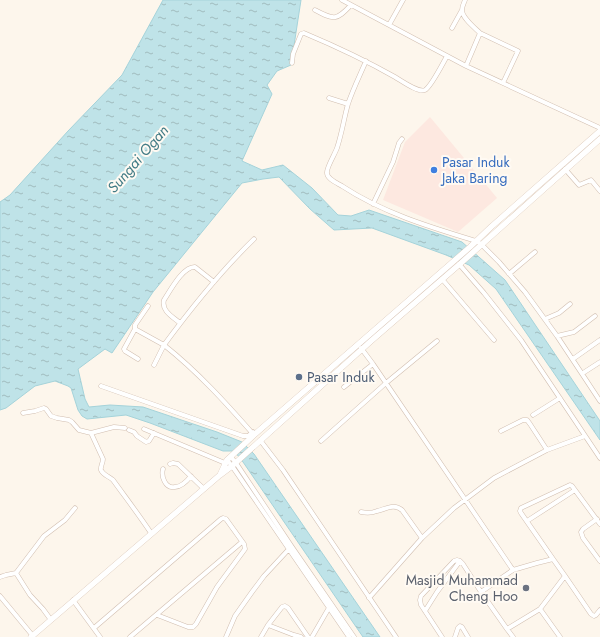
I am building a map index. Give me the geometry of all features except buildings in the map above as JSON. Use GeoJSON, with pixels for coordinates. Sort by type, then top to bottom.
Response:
{"type":"FeatureCollection","features":[{"type":"Feature","properties":{"kind":"street"},"geometry":{"type":"LineString","coordinates":[[0,596],[32,636],[151,533],[252,449],[360,346],[458,262],[600,129],[446,56],[342,0]]}},
{"type":"Feature","properties":{"kind":"street"},"geometry":{"type":"LineString","coordinates":[[389,25],[403,0]]}},
{"type":"Feature","properties":{"kind":"street"},"geometry":{"type":"LineString","coordinates":[[452,28],[462,10],[465,0]]}},
{"type":"Feature","properties":{"kind":"street"},"geometry":{"type":"LineString","coordinates":[[315,10],[330,18],[334,18],[341,15],[351,6]]}},
{"type":"Feature","properties":{"kind":"street"},"geometry":{"type":"LineString","coordinates":[[462,10],[463,15],[480,33],[518,51],[503,83]]}},
{"type":"Feature","properties":{"kind":"street"},"geometry":{"type":"LineString","coordinates":[[292,63],[301,34],[304,33],[366,62],[414,88],[426,90],[446,56]]}},
{"type":"Feature","properties":{"kind":"street"},"geometry":{"type":"LineString","coordinates":[[466,66],[480,33]]}},
{"type":"Feature","properties":{"kind":"street"},"geometry":{"type":"LineString","coordinates":[[366,62],[348,104],[337,149],[326,174],[332,180],[373,204],[423,225],[478,243],[525,292],[574,359],[600,400]]}},
{"type":"Feature","properties":{"kind":"street"},"geometry":{"type":"LineString","coordinates":[[329,98],[348,104]]}},
{"type":"Feature","properties":{"kind":"street"},"geometry":{"type":"LineString","coordinates":[[373,204],[402,139]]}},
{"type":"Feature","properties":{"kind":"street"},"geometry":{"type":"LineString","coordinates":[[478,243],[600,139]]}},
{"type":"Feature","properties":{"kind":"street"},"geometry":{"type":"LineString","coordinates":[[566,169],[579,185],[591,180],[600,191]]}},
{"type":"Feature","properties":{"kind":"street"},"geometry":{"type":"LineString","coordinates":[[154,365],[164,345],[180,323],[229,264],[254,239]]}},
{"type":"Feature","properties":{"kind":"street"},"geometry":{"type":"LineString","coordinates":[[509,274],[534,252]]}},
{"type":"Feature","properties":{"kind":"street"},"geometry":{"type":"LineString","coordinates":[[220,475],[229,459],[254,433],[442,279],[458,262]]}},
{"type":"Feature","properties":{"kind":"street"},"geometry":{"type":"LineString","coordinates":[[458,262],[521,340],[600,458]]}},
{"type":"Feature","properties":{"kind":"street"},"geometry":{"type":"LineString","coordinates":[[180,323],[167,312],[163,304],[164,300],[184,271],[190,267],[195,267],[214,282]]}},
{"type":"Feature","properties":{"kind":"street"},"geometry":{"type":"LineString","coordinates":[[442,279],[494,340]]}},
{"type":"Feature","properties":{"kind":"street"},"geometry":{"type":"LineString","coordinates":[[545,319],[559,313],[570,304]]}},
{"type":"Feature","properties":{"kind":"street"},"geometry":{"type":"LineString","coordinates":[[138,359],[124,349],[136,329],[135,325],[148,306]]}},
{"type":"Feature","properties":{"kind":"street"},"geometry":{"type":"LineString","coordinates":[[558,336],[574,332],[595,316]]}},
{"type":"Feature","properties":{"kind":"street"},"geometry":{"type":"LineString","coordinates":[[136,329],[164,345],[181,358],[254,433]]}},
{"type":"Feature","properties":{"kind":"street"},"geometry":{"type":"LineString","coordinates":[[574,359],[600,340]]}},
{"type":"Feature","properties":{"kind":"street"},"geometry":{"type":"LineString","coordinates":[[321,441],[386,383],[437,341]]}},
{"type":"Feature","properties":{"kind":"street"},"geometry":{"type":"LineString","coordinates":[[360,346],[513,570]]}},
{"type":"Feature","properties":{"kind":"street"},"geometry":{"type":"LineString","coordinates":[[582,373],[600,362]]}},
{"type":"Feature","properties":{"kind":"street"},"geometry":{"type":"LineString","coordinates":[[344,387],[373,364]]}},
{"type":"Feature","properties":{"kind":"street"},"geometry":{"type":"LineString","coordinates":[[101,386],[243,436],[248,436],[254,433]]}},
{"type":"Feature","properties":{"kind":"street"},"geometry":{"type":"LineString","coordinates":[[595,394],[600,391]]}},
{"type":"Feature","properties":{"kind":"street"},"geometry":{"type":"LineString","coordinates":[[533,415],[560,398]]}},
{"type":"Feature","properties":{"kind":"street"},"geometry":{"type":"LineString","coordinates":[[23,413],[44,408],[51,416],[69,420],[79,430],[91,433],[114,427],[127,429],[134,432],[146,442],[149,441],[154,433]]}},
{"type":"Feature","properties":{"kind":"street"},"geometry":{"type":"LineString","coordinates":[[501,431],[523,420],[527,420],[547,450]]}},
{"type":"Feature","properties":{"kind":"street"},"geometry":{"type":"LineString","coordinates":[[144,429],[229,459],[236,463],[290,548],[330,606],[354,637]]}},
{"type":"Feature","properties":{"kind":"street"},"geometry":{"type":"LineString","coordinates":[[91,433],[103,458],[101,468],[102,472],[112,480],[132,505],[151,533]]}},
{"type":"Feature","properties":{"kind":"street"},"geometry":{"type":"LineString","coordinates":[[369,598],[422,538],[454,508],[494,478],[547,450],[585,436]]}},
{"type":"Feature","properties":{"kind":"street"},"geometry":{"type":"LineString","coordinates":[[260,440],[283,470],[396,637]]}},
{"type":"Feature","properties":{"kind":"street"},"geometry":{"type":"LineString","coordinates":[[170,464],[178,464],[204,489]]}},
{"type":"Feature","properties":{"kind":"street"},"geometry":{"type":"LineString","coordinates":[[163,469],[162,474],[165,483],[174,488],[180,486],[191,476]]}},
{"type":"Feature","properties":{"kind":"street"},"geometry":{"type":"LineString","coordinates":[[600,561],[581,535],[583,528],[599,522],[571,486],[568,485],[521,508],[521,514],[592,615],[597,614],[600,610]]}},
{"type":"Feature","properties":{"kind":"street"},"geometry":{"type":"LineString","coordinates":[[527,521],[575,490]]}},
{"type":"Feature","properties":{"kind":"street"},"geometry":{"type":"LineString","coordinates":[[361,512],[373,512],[394,506],[400,508],[422,538]]}},
{"type":"Feature","properties":{"kind":"street"},"geometry":{"type":"LineString","coordinates":[[0,577],[16,573],[44,536],[65,520],[75,508]]}},
{"type":"Feature","properties":{"kind":"street"},"geometry":{"type":"LineString","coordinates":[[94,628],[221,519],[224,518],[227,520],[245,547],[217,587],[195,625],[193,627],[188,627],[156,615]]}},
{"type":"Feature","properties":{"kind":"street"},"geometry":{"type":"LineString","coordinates":[[130,637],[242,542]]}},
{"type":"Feature","properties":{"kind":"street"},"geometry":{"type":"LineString","coordinates":[[226,637],[235,616],[252,592],[264,576],[290,548]]}},
{"type":"Feature","properties":{"kind":"street"},"geometry":{"type":"LineString","coordinates":[[482,592],[513,570],[553,559]]}},
{"type":"Feature","properties":{"kind":"street"},"geometry":{"type":"LineString","coordinates":[[442,637],[425,611],[420,602],[420,598],[454,561],[460,561]]}},
{"type":"Feature","properties":{"kind":"street"},"geometry":{"type":"LineString","coordinates":[[460,561],[513,637]]}},
{"type":"Feature","properties":{"kind":"street"},"geometry":{"type":"LineString","coordinates":[[425,611],[436,592],[460,561]]}},
{"type":"Feature","properties":{"kind":"street"},"geometry":{"type":"LineString","coordinates":[[16,573],[30,595],[51,620]]}},
{"type":"Feature","properties":{"kind":"street"},"geometry":{"type":"LineString","coordinates":[[507,629],[540,609],[565,576]]}},
{"type":"Feature","properties":{"kind":"street"},"geometry":{"type":"LineString","coordinates":[[73,600],[100,637]]}},
{"type":"Feature","properties":{"kind":"street"},"geometry":{"type":"LineString","coordinates":[[261,637],[282,607],[286,606],[308,637]]}},
{"type":"Feature","properties":{"kind":"street"},"geometry":{"type":"LineString","coordinates":[[312,637],[330,606]]}},
{"type":"Feature","properties":{"kind":"street"},"geometry":{"type":"LineString","coordinates":[[330,606],[348,637]]}},
{"type":"Feature","properties":{"kind":"street"},"geometry":{"type":"LineString","coordinates":[[540,609],[560,637]]}},
{"type":"Feature","properties":{"kind":"street"},"geometry":{"type":"LineString","coordinates":[[268,625],[301,637]]}},
{"type":"Feature","properties":{"kind":"street"},"geometry":{"type":"LineString","coordinates":[[455,637],[460,626],[468,637]]}},
{"type":"Feature","properties":{"kind":"shaded area","name":"Pasar Induk Jaka Baring"},"geometry":{"type":"Polygon","coordinates":[[[430,117],[497,198],[458,232],[383,200],[405,142],[430,117]]]}},
{"type":"Feature","properties":{"kind":"water","name":"Sungai Ogan"},"geometry":{"type":"Polygon","coordinates":[[[163,0],[301,0],[291,65],[277,71],[267,85],[272,94],[242,161],[262,170],[283,165],[312,188],[338,215],[351,216],[369,210],[462,242],[505,280],[600,421],[600,440],[496,289],[469,265],[372,228],[334,230],[310,209],[279,177],[242,183],[153,292],[112,353],[105,349],[78,369],[85,399],[89,407],[110,405],[143,407],[242,442],[254,454],[380,637],[363,637],[235,452],[223,451],[126,415],[87,419],[82,416],[78,410],[71,388],[55,381],[35,386],[6,408],[0,410],[0,202],[10,195],[68,131],[122,75],[163,0]]]}},
{"type":"Feature","properties":{"kind":"place","name":"Pasar Induk Jaka Baring"},"geometry":{"type":"Point","coordinates":[434,170]}},
{"type":"Feature","properties":{"kind":"place","name":"Pasar Induk"},"geometry":{"type":"Point","coordinates":[299,377]}},
{"type":"Feature","properties":{"kind":"place","name":"Masjid Muhammad Cheng Hoo"},"geometry":{"type":"Point","coordinates":[526,588]}}]}
